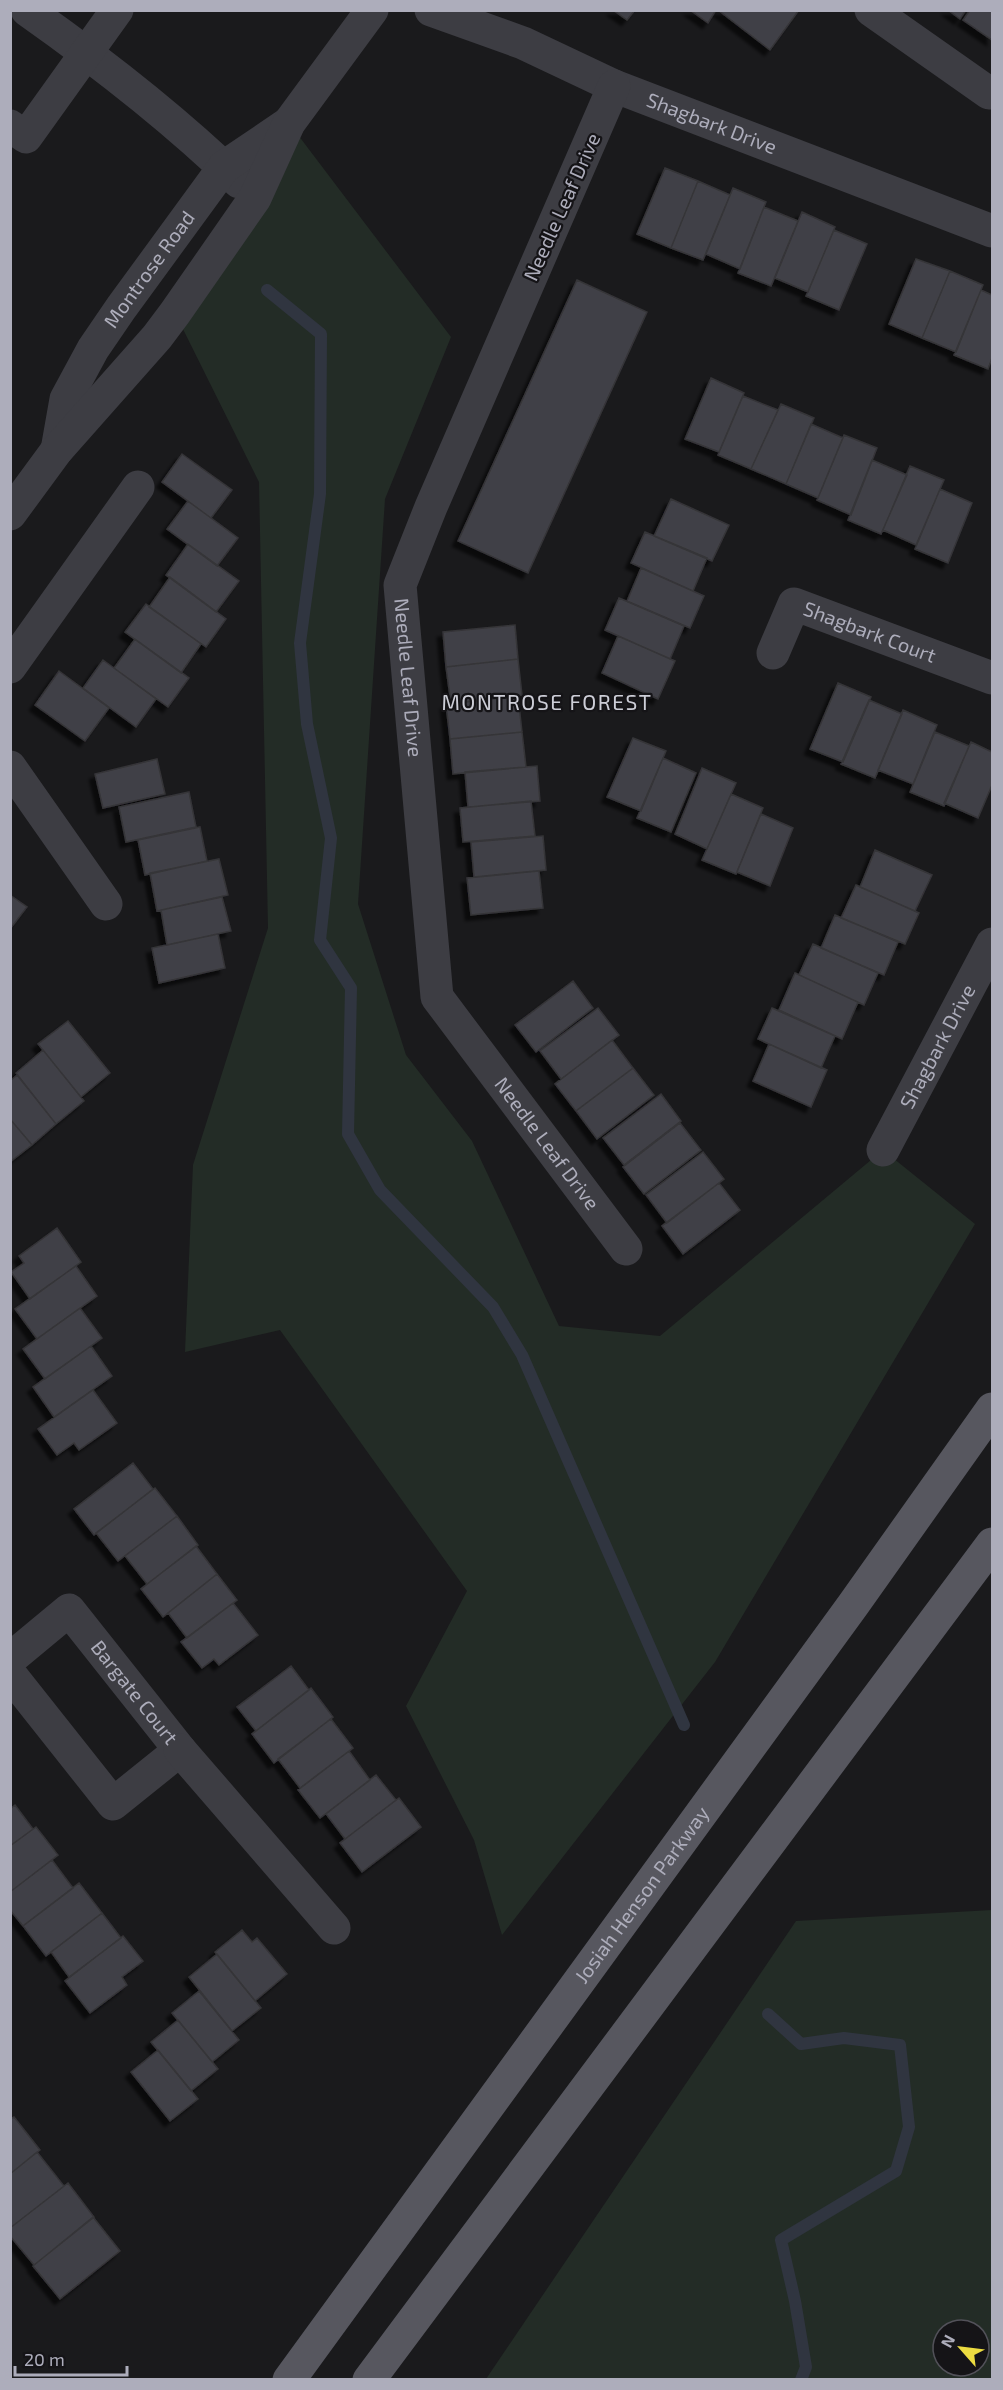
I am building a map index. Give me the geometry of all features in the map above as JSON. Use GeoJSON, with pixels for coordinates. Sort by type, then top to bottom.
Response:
{"type":"FeatureCollection","features":[{"type":"Feature","properties":{"kind":"main road","name":"Josiah Henson Parkway"},"geometry":{"type":"LineString","coordinates":[[288,2379],[853,1605],[993,1409]]}},
{"type":"Feature","properties":{"kind":"main road"},"geometry":{"type":"LineString","coordinates":[[369,2379],[993,1544]]}},
{"type":"Feature","properties":{"kind":"street"},"geometry":{"type":"LineString","coordinates":[[27,10],[87,53],[186,132],[255,198]]}},
{"type":"Feature","properties":{"kind":"street"},"geometry":{"type":"LineString","coordinates":[[10,126],[26,138],[117,10]]}},
{"type":"Feature","properties":{"kind":"street","name":"Montrose Road"},"geometry":{"type":"LineString","coordinates":[[10,514],[57,450],[157,337],[255,198],[289,123],[372,10]]}},
{"type":"Feature","properties":{"kind":"street","name":"Shagbark Drive"},"geometry":{"type":"LineString","coordinates":[[432,10],[523,43],[614,86],[993,231]]}},
{"type":"Feature","properties":{"kind":"street"},"geometry":{"type":"LineString","coordinates":[[871,10],[989,93]]}},
{"type":"Feature","properties":{"kind":"street","name":"Needle Leaf Drive"},"geometry":{"type":"LineString","coordinates":[[614,86],[431,507],[400,585],[437,998],[626,1249]]}},
{"type":"Feature","properties":{"kind":"street","name":"Montrose Road"},"geometry":{"type":"LineString","coordinates":[[57,450],[66,399],[93,349],[224,167],[289,123]]}},
{"type":"Feature","properties":{"kind":"street"},"geometry":{"type":"LineString","coordinates":[[10,667],[138,487]]}},
{"type":"Feature","properties":{"kind":"street","name":"Shagbark Court"},"geometry":{"type":"LineString","coordinates":[[773,653],[794,604],[993,678]]}},
{"type":"Feature","properties":{"kind":"street"},"geometry":{"type":"LineString","coordinates":[[10,767],[106,904]]}},
{"type":"Feature","properties":{"kind":"street","name":"Shagbark Drive"},"geometry":{"type":"LineString","coordinates":[[883,1150],[993,944]]}},
{"type":"Feature","properties":{"kind":"street","name":"Bargate Court"},"geometry":{"type":"LineString","coordinates":[[10,1659],[69,1610],[180,1750],[113,1804],[10,1674]]}},
{"type":"Feature","properties":{"kind":"street"},"geometry":{"type":"LineString","coordinates":[[180,1750],[334,1928]]}},
{"type":"Feature","properties":{"kind":"shaded area"},"geometry":{"type":"Polygon","coordinates":[[[289,123],[451,337],[385,499],[358,904],[406,1055],[472,1141],[559,1326],[660,1336],[883,1150],[975,1224],[715,1662],[502,1935],[474,1840],[406,1706],[467,1591],[280,1330],[185,1352],[193,1165],[268,928],[259,482],[175,313],[289,123]]]}},
{"type":"Feature","properties":{"kind":"shaded area"},"geometry":{"type":"Polygon","coordinates":[[[992,1910],[992,2379],[486,2379],[796,1921],[992,1910]]]}},
{"type":"Feature","properties":{"kind":"building"},"geometry":{"type":"Polygon","coordinates":[[[613,10],[635,10],[627,20],[613,10]]]}},
{"type":"Feature","properties":{"kind":"building"},"geometry":{"type":"Polygon","coordinates":[[[690,10],[716,10],[708,23],[690,10]]]}},
{"type":"Feature","properties":{"kind":"building"},"geometry":{"type":"Polygon","coordinates":[[[718,10],[799,10],[770,50],[718,10]]]}},
{"type":"Feature","properties":{"kind":"building"},"geometry":{"type":"Polygon","coordinates":[[[948,10],[966,10],[960,19],[948,10]]]}},
{"type":"Feature","properties":{"kind":"building"},"geometry":{"type":"Polygon","coordinates":[[[970,10],[992,10],[992,40],[963,20],[970,10]]]}},
{"type":"Feature","properties":{"kind":"building"},"geometry":{"type":"Polygon","coordinates":[[[665,168],[698,181],[671,248],[637,234],[665,168]]]}},
{"type":"Feature","properties":{"kind":"building"},"geometry":{"type":"Polygon","coordinates":[[[698,181],[730,195],[703,260],[671,248],[698,181]]]}},
{"type":"Feature","properties":{"kind":"building"},"geometry":{"type":"Polygon","coordinates":[[[733,188],[766,202],[740,269],[706,254],[733,188]]]}},
{"type":"Feature","properties":{"kind":"building"},"geometry":{"type":"Polygon","coordinates":[[[764,207],[798,221],[771,286],[738,273],[764,207]]]}},
{"type":"Feature","properties":{"kind":"building"},"geometry":{"type":"Polygon","coordinates":[[[802,212],[835,227],[808,292],[775,278],[802,212]]]}},
{"type":"Feature","properties":{"kind":"building"},"geometry":{"type":"Polygon","coordinates":[[[834,230],[867,244],[839,310],[806,296],[834,230]]]}},
{"type":"Feature","properties":{"kind":"building"},"geometry":{"type":"Polygon","coordinates":[[[916,259],[950,271],[922,338],[889,324],[916,259]]]}},
{"type":"Feature","properties":{"kind":"building"},"geometry":{"type":"Polygon","coordinates":[[[950,271],[983,285],[956,352],[922,338],[950,271]]]}},
{"type":"Feature","properties":{"kind":"building"},"geometry":{"type":"Polygon","coordinates":[[[577,280],[647,312],[528,573],[458,541],[577,280]]]}},
{"type":"Feature","properties":{"kind":"building"},"geometry":{"type":"Polygon","coordinates":[[[981,290],[992,295],[992,358],[988,369],[954,355],[981,290]]]}},
{"type":"Feature","properties":{"kind":"building"},"geometry":{"type":"Polygon","coordinates":[[[711,378],[744,393],[719,452],[685,439],[711,378]]]}},
{"type":"Feature","properties":{"kind":"building"},"geometry":{"type":"Polygon","coordinates":[[[743,396],[778,410],[751,469],[718,455],[743,396]]]}},
{"type":"Feature","properties":{"kind":"building"},"geometry":{"type":"Polygon","coordinates":[[[781,404],[814,418],[786,484],[751,469],[781,404]]]}},
{"type":"Feature","properties":{"kind":"building"},"geometry":{"type":"Polygon","coordinates":[[[811,424],[843,438],[818,498],[786,484],[811,424]]]}},
{"type":"Feature","properties":{"kind":"building"},"geometry":{"type":"Polygon","coordinates":[[[844,435],[877,448],[851,515],[817,500],[844,435]]]}},
{"type":"Feature","properties":{"kind":"building"},"geometry":{"type":"Polygon","coordinates":[[[182,454],[232,490],[211,518],[162,482],[182,454]]]}},
{"type":"Feature","properties":{"kind":"building"},"geometry":{"type":"Polygon","coordinates":[[[872,460],[907,475],[881,534],[848,520],[872,460]]]}},
{"type":"Feature","properties":{"kind":"building"},"geometry":{"type":"Polygon","coordinates":[[[910,466],[944,480],[916,545],[883,530],[910,466]]]}},
{"type":"Feature","properties":{"kind":"building"},"geometry":{"type":"Polygon","coordinates":[[[940,489],[972,503],[948,563],[915,549],[940,489]]]}},
{"type":"Feature","properties":{"kind":"building"},"geometry":{"type":"Polygon","coordinates":[[[671,499],[729,525],[712,561],[654,536],[671,499]]]}},
{"type":"Feature","properties":{"kind":"building"},"geometry":{"type":"Polygon","coordinates":[[[188,501],[238,538],[217,566],[167,529],[188,501]]]}},
{"type":"Feature","properties":{"kind":"building"},"geometry":{"type":"Polygon","coordinates":[[[645,532],[707,558],[693,591],[631,563],[645,532]]]}},
{"type":"Feature","properties":{"kind":"building"},"geometry":{"type":"Polygon","coordinates":[[[188,544],[239,581],[216,612],[166,575],[188,544]]]}},
{"type":"Feature","properties":{"kind":"building"},"geometry":{"type":"Polygon","coordinates":[[[641,568],[704,596],[690,628],[627,601],[641,568]]]}},
{"type":"Feature","properties":{"kind":"building"},"geometry":{"type":"Polygon","coordinates":[[[170,577],[226,619],[206,647],[149,607],[170,577]]]}},
{"type":"Feature","properties":{"kind":"building"},"geometry":{"type":"Polygon","coordinates":[[[619,598],[684,626],[670,659],[605,630],[619,598]]]}},
{"type":"Feature","properties":{"kind":"building"},"geometry":{"type":"Polygon","coordinates":[[[146,604],[201,644],[181,673],[125,632],[146,604]]]}},
{"type":"Feature","properties":{"kind":"building"},"geometry":{"type":"Polygon","coordinates":[[[515,625],[518,659],[446,667],[443,632],[515,625]]]}},
{"type":"Feature","properties":{"kind":"building"},"geometry":{"type":"Polygon","coordinates":[[[618,636],[675,661],[658,699],[602,673],[618,636]]]}},
{"type":"Feature","properties":{"kind":"building"},"geometry":{"type":"Polygon","coordinates":[[[135,639],[189,678],[168,707],[114,668],[135,639]]]}},
{"type":"Feature","properties":{"kind":"building"},"geometry":{"type":"Polygon","coordinates":[[[518,659],[522,695],[451,704],[446,667],[518,659]]]}},
{"type":"Feature","properties":{"kind":"building"},"geometry":{"type":"Polygon","coordinates":[[[103,660],[156,699],[136,727],[83,688],[103,660]]]}},
{"type":"Feature","properties":{"kind":"building"},"geometry":{"type":"Polygon","coordinates":[[[59,671],[109,708],[85,741],[35,705],[59,671]]]}},
{"type":"Feature","properties":{"kind":"building"},"geometry":{"type":"Polygon","coordinates":[[[838,683],[871,697],[843,762],[810,749],[838,683]]]}},
{"type":"Feature","properties":{"kind":"building"},"geometry":{"type":"Polygon","coordinates":[[[518,696],[522,732],[450,739],[446,704],[518,696]]]}},
{"type":"Feature","properties":{"kind":"building"},"geometry":{"type":"Polygon","coordinates":[[[869,700],[902,714],[875,778],[841,764],[869,700]]]}},
{"type":"Feature","properties":{"kind":"building"},"geometry":{"type":"Polygon","coordinates":[[[903,710],[937,725],[913,784],[878,770],[903,710]]]}},
{"type":"Feature","properties":{"kind":"building"},"geometry":{"type":"Polygon","coordinates":[[[522,732],[526,767],[453,774],[450,739],[522,732]]]}},
{"type":"Feature","properties":{"kind":"building"},"geometry":{"type":"Polygon","coordinates":[[[935,732],[969,746],[944,806],[910,792],[935,732]]]}},
{"type":"Feature","properties":{"kind":"building"},"geometry":{"type":"Polygon","coordinates":[[[633,738],[666,751],[641,811],[607,797],[633,738]]]}},
{"type":"Feature","properties":{"kind":"building"},"geometry":{"type":"Polygon","coordinates":[[[971,742],[992,752],[992,785],[978,818],[944,803],[971,742]]]}},
{"type":"Feature","properties":{"kind":"building"},"geometry":{"type":"Polygon","coordinates":[[[663,758],[696,773],[671,832],[637,818],[663,758]]]}},
{"type":"Feature","properties":{"kind":"building"},"geometry":{"type":"Polygon","coordinates":[[[157,759],[165,794],[103,808],[95,774],[157,759]]]}},
{"type":"Feature","properties":{"kind":"building"},"geometry":{"type":"Polygon","coordinates":[[[537,766],[540,801],[468,807],[465,772],[537,766]]]}},
{"type":"Feature","properties":{"kind":"building"},"geometry":{"type":"Polygon","coordinates":[[[702,768],[736,783],[707,849],[675,834],[702,768]]]}},
{"type":"Feature","properties":{"kind":"building"},"geometry":{"type":"Polygon","coordinates":[[[189,792],[196,827],[126,842],[119,807],[189,792]]]}},
{"type":"Feature","properties":{"kind":"building"},"geometry":{"type":"Polygon","coordinates":[[[731,794],[763,808],[736,874],[702,860],[731,794]]]}},
{"type":"Feature","properties":{"kind":"building"},"geometry":{"type":"Polygon","coordinates":[[[531,801],[535,836],[463,842],[460,808],[531,801]]]}},
{"type":"Feature","properties":{"kind":"building"},"geometry":{"type":"Polygon","coordinates":[[[761,814],[793,828],[770,886],[737,872],[761,814]]]}},
{"type":"Feature","properties":{"kind":"building"},"geometry":{"type":"Polygon","coordinates":[[[200,827],[207,861],[145,875],[138,840],[200,827]]]}},
{"type":"Feature","properties":{"kind":"building"},"geometry":{"type":"Polygon","coordinates":[[[543,836],[546,870],[474,877],[471,842],[543,836]]]}},
{"type":"Feature","properties":{"kind":"building"},"geometry":{"type":"Polygon","coordinates":[[[875,850],[932,875],[915,911],[860,887],[875,850]]]}},
{"type":"Feature","properties":{"kind":"building"},"geometry":{"type":"Polygon","coordinates":[[[219,859],[228,895],[157,911],[150,873],[219,859]]]}},
{"type":"Feature","properties":{"kind":"building"},"geometry":{"type":"Polygon","coordinates":[[[539,871],[543,908],[471,915],[467,878],[539,871]]]}},
{"type":"Feature","properties":{"kind":"building"},"geometry":{"type":"Polygon","coordinates":[[[856,885],[919,913],[905,944],[841,918],[856,885]]]}},
{"type":"Feature","properties":{"kind":"building"},"geometry":{"type":"Polygon","coordinates":[[[10,895],[27,907],[10,929],[10,895]]]}},
{"type":"Feature","properties":{"kind":"building"},"geometry":{"type":"Polygon","coordinates":[[[222,897],[231,931],[167,945],[161,910],[222,897]]]}},
{"type":"Feature","properties":{"kind":"building"},"geometry":{"type":"Polygon","coordinates":[[[835,915],[898,942],[884,975],[821,948],[835,915]]]}},
{"type":"Feature","properties":{"kind":"building"},"geometry":{"type":"Polygon","coordinates":[[[218,934],[225,968],[159,983],[152,948],[218,934]]]}},
{"type":"Feature","properties":{"kind":"building"},"geometry":{"type":"Polygon","coordinates":[[[813,944],[878,973],[864,1005],[799,975],[813,944]]]}},
{"type":"Feature","properties":{"kind":"building"},"geometry":{"type":"Polygon","coordinates":[[[795,973],[858,1002],[842,1039],[779,1010],[795,973]]]}},
{"type":"Feature","properties":{"kind":"building"},"geometry":{"type":"Polygon","coordinates":[[[573,981],[593,1008],[536,1052],[515,1025],[573,981]]]}},
{"type":"Feature","properties":{"kind":"building"},"geometry":{"type":"Polygon","coordinates":[[[598,1008],[619,1035],[561,1079],[540,1051],[598,1008]]]}},
{"type":"Feature","properties":{"kind":"building"},"geometry":{"type":"Polygon","coordinates":[[[772,1008],[835,1036],[821,1068],[758,1039],[772,1008]]]}},
{"type":"Feature","properties":{"kind":"building"},"geometry":{"type":"Polygon","coordinates":[[[68,1021],[110,1073],[81,1097],[38,1044],[68,1021]]]}},
{"type":"Feature","properties":{"kind":"building"},"geometry":{"type":"Polygon","coordinates":[[[612,1040],[633,1068],[576,1111],[555,1084],[612,1040]]]}},
{"type":"Feature","properties":{"kind":"building"},"geometry":{"type":"Polygon","coordinates":[[[769,1044],[827,1070],[811,1107],[753,1081],[769,1044]]]}},
{"type":"Feature","properties":{"kind":"building"},"geometry":{"type":"Polygon","coordinates":[[[43,1050],[84,1101],[56,1124],[16,1073],[43,1050]]]}},
{"type":"Feature","properties":{"kind":"building"},"geometry":{"type":"Polygon","coordinates":[[[633,1068],[654,1095],[597,1139],[576,1111],[633,1068]]]}},
{"type":"Feature","properties":{"kind":"building"},"geometry":{"type":"Polygon","coordinates":[[[17,1075],[56,1124],[32,1145],[10,1119],[10,1081],[17,1075]]]}},
{"type":"Feature","properties":{"kind":"building"},"geometry":{"type":"Polygon","coordinates":[[[661,1094],[681,1121],[624,1165],[603,1138],[661,1094]]]}},
{"type":"Feature","properties":{"kind":"building"},"geometry":{"type":"Polygon","coordinates":[[[10,1119],[32,1145],[10,1162],[10,1119]]]}},
{"type":"Feature","properties":{"kind":"building"},"geometry":{"type":"Polygon","coordinates":[[[680,1123],[701,1150],[644,1194],[623,1167],[680,1123]]]}},
{"type":"Feature","properties":{"kind":"building"},"geometry":{"type":"Polygon","coordinates":[[[703,1152],[724,1179],[667,1223],[646,1195],[703,1152]]]}},
{"type":"Feature","properties":{"kind":"building"},"geometry":{"type":"Polygon","coordinates":[[[719,1183],[740,1210],[683,1254],[662,1226],[719,1183]]]}},
{"type":"Feature","properties":{"kind":"building"},"geometry":{"type":"Polygon","coordinates":[[[57,1228],[81,1262],[30,1299],[11,1272],[24,1263],[19,1256],[57,1228]]]}},
{"type":"Feature","properties":{"kind":"building"},"geometry":{"type":"Polygon","coordinates":[[[76,1266],[97,1296],[37,1339],[15,1309],[76,1266]]]}},
{"type":"Feature","properties":{"kind":"building"},"geometry":{"type":"Polygon","coordinates":[[[80,1308],[102,1338],[45,1379],[23,1349],[80,1308]]]}},
{"type":"Feature","properties":{"kind":"building"},"geometry":{"type":"Polygon","coordinates":[[[91,1346],[112,1376],[54,1417],[33,1387],[91,1346]]]}},
{"type":"Feature","properties":{"kind":"building"},"geometry":{"type":"Polygon","coordinates":[[[93,1390],[117,1423],[79,1450],[74,1443],[57,1455],[38,1429],[93,1390]]]}},
{"type":"Feature","properties":{"kind":"building"},"geometry":{"type":"Polygon","coordinates":[[[133,1463],[153,1489],[94,1535],[74,1509],[133,1463]]]}},
{"type":"Feature","properties":{"kind":"building"},"geometry":{"type":"Polygon","coordinates":[[[155,1488],[177,1516],[118,1561],[96,1533],[155,1488]]]}},
{"type":"Feature","properties":{"kind":"building"},"geometry":{"type":"Polygon","coordinates":[[[177,1516],[198,1545],[147,1584],[125,1556],[177,1516]]]}},
{"type":"Feature","properties":{"kind":"building"},"geometry":{"type":"Polygon","coordinates":[[[196,1546],[217,1574],[163,1617],[141,1589],[196,1546]]]}},
{"type":"Feature","properties":{"kind":"building"},"geometry":{"type":"Polygon","coordinates":[[[217,1574],[237,1600],[187,1638],[168,1613],[217,1574]]]}},
{"type":"Feature","properties":{"kind":"building"},"geometry":{"type":"Polygon","coordinates":[[[233,1603],[258,1635],[219,1665],[214,1659],[202,1668],[181,1642],[233,1603]]]}},
{"type":"Feature","properties":{"kind":"building"},"geometry":{"type":"Polygon","coordinates":[[[291,1666],[309,1690],[256,1731],[237,1707],[291,1666]]]}},
{"type":"Feature","properties":{"kind":"building"},"geometry":{"type":"Polygon","coordinates":[[[311,1688],[333,1717],[274,1763],[252,1734],[311,1688]]]}},
{"type":"Feature","properties":{"kind":"building"},"geometry":{"type":"Polygon","coordinates":[[[331,1719],[353,1748],[300,1788],[278,1759],[331,1719]]]}},
{"type":"Feature","properties":{"kind":"building"},"geometry":{"type":"Polygon","coordinates":[[[349,1751],[370,1780],[320,1818],[298,1790],[349,1751]]]}},
{"type":"Feature","properties":{"kind":"building"},"geometry":{"type":"Polygon","coordinates":[[[376,1775],[396,1800],[345,1839],[326,1814],[376,1775]]]}},
{"type":"Feature","properties":{"kind":"building"},"geometry":{"type":"Polygon","coordinates":[[[399,1798],[421,1827],[362,1872],[340,1843],[399,1798]]]}},
{"type":"Feature","properties":{"kind":"building"},"geometry":{"type":"Polygon","coordinates":[[[15,1805],[33,1829],[10,1846],[10,1809],[15,1805]]]}},
{"type":"Feature","properties":{"kind":"building"},"geometry":{"type":"Polygon","coordinates":[[[36,1827],[58,1855],[10,1892],[10,1846],[36,1827]]]}},
{"type":"Feature","properties":{"kind":"building"},"geometry":{"type":"Polygon","coordinates":[[[52,1860],[73,1888],[23,1926],[10,1910],[10,1892],[52,1860]]]}},
{"type":"Feature","properties":{"kind":"building"},"geometry":{"type":"Polygon","coordinates":[[[79,1883],[102,1913],[46,1956],[23,1926],[79,1883]]]}},
{"type":"Feature","properties":{"kind":"building"},"geometry":{"type":"Polygon","coordinates":[[[102,1913],[121,1938],[69,1977],[51,1952],[102,1913]]]}},
{"type":"Feature","properties":{"kind":"building"},"geometry":{"type":"Polygon","coordinates":[[[242,1930],[252,1942],[257,1938],[287,1974],[255,2001],[215,1952],[242,1930]]]}},
{"type":"Feature","properties":{"kind":"building"},"geometry":{"type":"Polygon","coordinates":[[[123,1936],[143,1961],[122,1977],[127,1985],[90,2013],[65,1981],[123,1936]]]}},
{"type":"Feature","properties":{"kind":"building"},"geometry":{"type":"Polygon","coordinates":[[[217,1954],[261,2008],[232,2031],[189,1977],[217,1954]]]}},
{"type":"Feature","properties":{"kind":"building"},"geometry":{"type":"Polygon","coordinates":[[[199,1991],[239,2040],[212,2062],[172,2013],[199,1991]]]}},
{"type":"Feature","properties":{"kind":"building"},"geometry":{"type":"Polygon","coordinates":[[[178,2020],[218,2069],[191,2091],[151,2042],[178,2020]]]}},
{"type":"Feature","properties":{"kind":"building"},"geometry":{"type":"Polygon","coordinates":[[[158,2050],[198,2099],[170,2121],[131,2072],[158,2050]]]}},
{"type":"Feature","properties":{"kind":"building"},"geometry":{"type":"Polygon","coordinates":[[[14,2117],[40,2150],[10,2174],[10,2119],[14,2117]]]}},
{"type":"Feature","properties":{"kind":"building"},"geometry":{"type":"Polygon","coordinates":[[[37,2152],[64,2186],[10,2228],[10,2174],[37,2152]]]}},
{"type":"Feature","properties":{"kind":"building"},"geometry":{"type":"Polygon","coordinates":[[[68,2183],[94,2217],[34,2265],[10,2236],[10,2228],[68,2183]]]}},
{"type":"Feature","properties":{"kind":"building"},"geometry":{"type":"Polygon","coordinates":[[[93,2217],[120,2251],[60,2299],[33,2266],[93,2217]]]}},
{"type":"Feature","properties":{"kind":"waterway"},"geometry":{"type":"LineString","coordinates":[[267,290],[321,334],[320,494],[300,643],[307,724],[331,838],[320,940],[351,988],[348,1134],[380,1190],[493,1307],[522,1355],[684,1725]]}},
{"type":"Feature","properties":{"kind":"waterway"},"geometry":{"type":"LineString","coordinates":[[768,2014],[801,2044],[844,2038],[900,2045],[909,2127],[896,2171],[781,2240],[795,2301],[806,2367],[801,2380]]}},
{"type":"Feature","properties":{"kind":"district","name":"MONTROSE FOREST"},"geometry":{"type":"Point","coordinates":[547,703]}}]}
